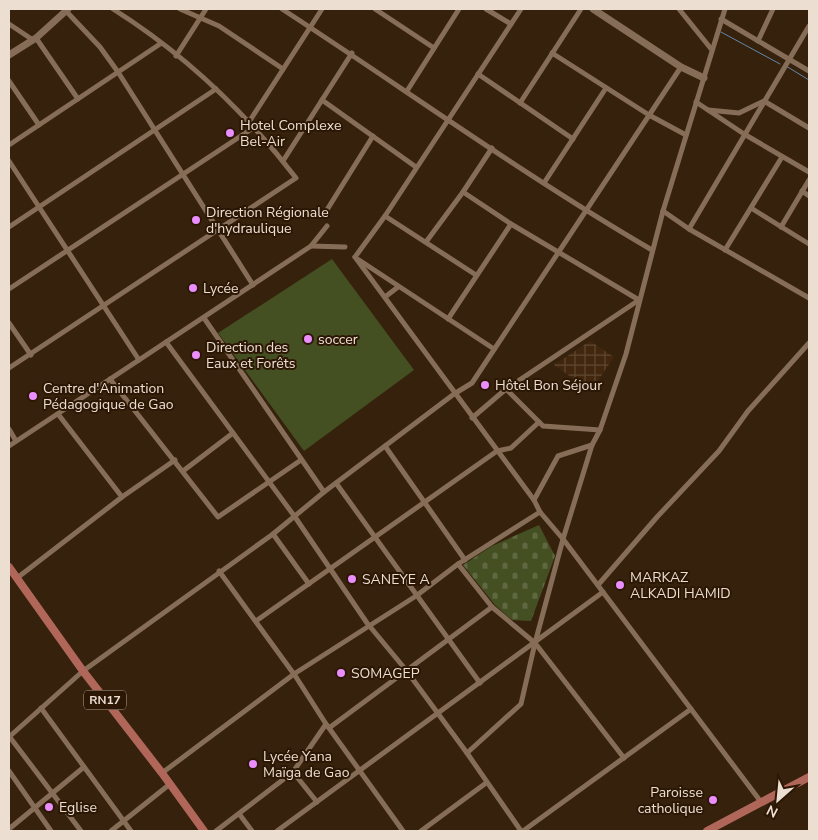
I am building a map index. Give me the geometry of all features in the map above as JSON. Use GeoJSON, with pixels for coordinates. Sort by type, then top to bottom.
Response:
{"type":"FeatureCollection","features":[{"type":"Feature","properties":{"kind":"main road","name":"RN17"},"geometry":{"type":"LineString","coordinates":[[9,567],[83,671],[204,831]]}},
{"type":"Feature","properties":{"kind":"main road"},"geometry":{"type":"LineString","coordinates":[[707,831],[809,777]]}},
{"type":"Feature","properties":{"kind":"street"},"geometry":{"type":"LineString","coordinates":[[9,368],[296,178],[249,122],[216,89],[176,56],[113,9]]}},
{"type":"Feature","properties":{"kind":"street"},"geometry":{"type":"LineString","coordinates":[[123,15],[127,9]]}},
{"type":"Feature","properties":{"kind":"street"},"geometry":{"type":"LineString","coordinates":[[180,9],[218,26],[283,69]]}},
{"type":"Feature","properties":{"kind":"street"},"geometry":{"type":"LineString","coordinates":[[176,56],[206,9]]}},
{"type":"Feature","properties":{"kind":"street"},"geometry":{"type":"LineString","coordinates":[[282,9],[352,53],[585,211],[652,250]]}},
{"type":"Feature","properties":{"kind":"street"},"geometry":{"type":"LineString","coordinates":[[249,122],[322,9]]}},
{"type":"Feature","properties":{"kind":"street"},"geometry":{"type":"LineString","coordinates":[[377,9],[434,48]]}},
{"type":"Feature","properties":{"kind":"street"},"geometry":{"type":"LineString","coordinates":[[407,91],[459,9]]}},
{"type":"Feature","properties":{"kind":"street"},"geometry":{"type":"LineString","coordinates":[[486,9],[511,24]]}},
{"type":"Feature","properties":{"kind":"street"},"geometry":{"type":"LineString","coordinates":[[355,257],[385,216],[521,9]]}},
{"type":"Feature","properties":{"kind":"street"},"geometry":{"type":"LineString","coordinates":[[520,103],[581,9]]}},
{"type":"Feature","properties":{"kind":"street"},"geometry":{"type":"LineString","coordinates":[[593,9],[681,67],[704,78]]}},
{"type":"Feature","properties":{"kind":"street"},"geometry":{"type":"LineString","coordinates":[[679,9],[712,50]]}},
{"type":"Feature","properties":{"kind":"street"},"geometry":{"type":"LineString","coordinates":[[467,752],[521,704],[563,539],[592,445],[600,430],[626,354],[663,211],[724,9]]}},
{"type":"Feature","properties":{"kind":"street"},"geometry":{"type":"LineString","coordinates":[[758,41],[773,9]]}},
{"type":"Feature","properties":{"kind":"street"},"geometry":{"type":"LineString","coordinates":[[9,55],[34,39],[67,10],[100,47],[118,72],[253,284]]}},
{"type":"Feature","properties":{"kind":"street"},"geometry":{"type":"LineString","coordinates":[[722,19],[809,71]]}},
{"type":"Feature","properties":{"kind":"street"},"geometry":{"type":"LineString","coordinates":[[9,24],[34,39],[78,99]]}},
{"type":"Feature","properties":{"kind":"street"},"geometry":{"type":"LineString","coordinates":[[689,230],[809,26]]}},
{"type":"Feature","properties":{"kind":"street"},"geometry":{"type":"LineString","coordinates":[[9,144],[160,44]]}},
{"type":"Feature","properties":{"kind":"street"},"geometry":{"type":"LineString","coordinates":[[283,161],[302,128],[352,53]]}},
{"type":"Feature","properties":{"kind":"street"},"geometry":{"type":"LineString","coordinates":[[552,53],[649,115],[686,136]]}},
{"type":"Feature","properties":{"kind":"street"},"geometry":{"type":"LineString","coordinates":[[81,831],[9,736],[83,671],[219,571],[273,534],[324,492],[454,394],[472,383],[681,67]]}},
{"type":"Feature","properties":{"kind":"street"},"geometry":{"type":"LineString","coordinates":[[478,74],[573,139]]}},
{"type":"Feature","properties":{"kind":"street"},"geometry":{"type":"LineString","coordinates":[[9,81],[39,125]]}},
{"type":"Feature","properties":{"kind":"street"},"geometry":{"type":"LineString","coordinates":[[544,183],[606,88]]}},
{"type":"Feature","properties":{"kind":"street"},"geometry":{"type":"LineString","coordinates":[[9,226],[216,89]]}},
{"type":"Feature","properties":{"kind":"street"},"geometry":{"type":"LineString","coordinates":[[322,100],[416,167]]}},
{"type":"Feature","properties":{"kind":"street"},"geometry":{"type":"LineString","coordinates":[[708,110],[739,113],[764,101]]}},
{"type":"Feature","properties":{"kind":"street"},"geometry":{"type":"LineString","coordinates":[[764,101],[809,128]]}},
{"type":"Feature","properties":{"kind":"street"},"geometry":{"type":"LineString","coordinates":[[696,102],[744,134],[809,172]]}},
{"type":"Feature","properties":{"kind":"street"},"geometry":{"type":"LineString","coordinates":[[9,289],[254,128]]}},
{"type":"Feature","properties":{"kind":"street"},"geometry":{"type":"LineString","coordinates":[[325,213],[373,136]]}},
{"type":"Feature","properties":{"kind":"street"},"geometry":{"type":"LineString","coordinates":[[426,242],[463,192],[492,148]]}},
{"type":"Feature","properties":{"kind":"street"},"geometry":{"type":"LineString","coordinates":[[725,250],[782,157]]}},
{"type":"Feature","properties":{"kind":"street"},"geometry":{"type":"LineString","coordinates":[[9,161],[139,360]]}},
{"type":"Feature","properties":{"kind":"street"},"geometry":{"type":"LineString","coordinates":[[781,227],[809,180]]}},
{"type":"Feature","properties":{"kind":"street"},"geometry":{"type":"LineString","coordinates":[[802,191],[809,196]]}},
{"type":"Feature","properties":{"kind":"street"},"geometry":{"type":"LineString","coordinates":[[463,192],[558,253],[639,300]]}},
{"type":"Feature","properties":{"kind":"street"},"geometry":{"type":"LineString","coordinates":[[751,208],[809,244]]}},
{"type":"Feature","properties":{"kind":"street"},"geometry":{"type":"LineString","coordinates":[[663,211],[689,230],[809,298]]}},
{"type":"Feature","properties":{"kind":"street"},"geometry":{"type":"LineString","coordinates":[[385,216],[476,275]]}},
{"type":"Feature","properties":{"kind":"street"},"geometry":{"type":"LineString","coordinates":[[448,319],[511,224]]}},
{"type":"Feature","properties":{"kind":"street"},"geometry":{"type":"LineString","coordinates":[[9,446],[311,246],[327,226]]}},
{"type":"Feature","properties":{"kind":"street"},"geometry":{"type":"LineString","coordinates":[[311,246],[345,247]]}},
{"type":"Feature","properties":{"kind":"street"},"geometry":{"type":"LineString","coordinates":[[355,257],[494,349]]}},
{"type":"Feature","properties":{"kind":"street"},"geometry":{"type":"LineString","coordinates":[[355,257],[454,394],[534,500],[540,512],[563,539],[761,802]]}},
{"type":"Feature","properties":{"kind":"street"},"geometry":{"type":"LineString","coordinates":[[385,297],[398,287]]}},
{"type":"Feature","properties":{"kind":"street"},"geometry":{"type":"LineString","coordinates":[[472,418],[506,389],[639,300]]}},
{"type":"Feature","properties":{"kind":"street"},"geometry":{"type":"LineString","coordinates":[[204,318],[324,492]]}},
{"type":"Feature","properties":{"kind":"street"},"geometry":{"type":"LineString","coordinates":[[9,323],[31,355]]}},
{"type":"Feature","properties":{"kind":"street"},"geometry":{"type":"LineString","coordinates":[[166,342],[295,517],[369,625],[406,670],[467,752],[486,784],[522,831],[691,709]]}},
{"type":"Feature","properties":{"kind":"street"},"geometry":{"type":"LineString","coordinates":[[598,585],[656,517],[719,451],[748,411],[809,343]]}},
{"type":"Feature","properties":{"kind":"street"},"geometry":{"type":"LineString","coordinates":[[110,379],[218,517],[301,460]]}},
{"type":"Feature","properties":{"kind":"street"},"geometry":{"type":"LineString","coordinates":[[506,389],[543,426],[600,430]]}},
{"type":"Feature","properties":{"kind":"street"},"geometry":{"type":"LineString","coordinates":[[58,414],[122,497]]}},
{"type":"Feature","properties":{"kind":"street"},"geometry":{"type":"LineString","coordinates":[[256,621],[497,451],[511,448],[539,422]]}},
{"type":"Feature","properties":{"kind":"street"},"geometry":{"type":"LineString","coordinates":[[9,429],[16,441]]}},
{"type":"Feature","properties":{"kind":"street"},"geometry":{"type":"LineString","coordinates":[[183,471],[234,434]]}},
{"type":"Feature","properties":{"kind":"street"},"geometry":{"type":"LineString","coordinates":[[534,500],[558,456],[592,445]]}},
{"type":"Feature","properties":{"kind":"street"},"geometry":{"type":"LineString","coordinates":[[385,446],[465,560]]}},
{"type":"Feature","properties":{"kind":"street"},"geometry":{"type":"LineString","coordinates":[[17,578],[122,497],[175,460]]}},
{"type":"Feature","properties":{"kind":"street"},"geometry":{"type":"LineString","coordinates":[[336,483],[480,682]]}},
{"type":"Feature","properties":{"kind":"street"},"geometry":{"type":"LineString","coordinates":[[162,773],[294,674],[416,596],[458,564],[540,512]]}},
{"type":"Feature","properties":{"kind":"street"},"geometry":{"type":"LineString","coordinates":[[273,534],[309,584]]}},
{"type":"Feature","properties":{"kind":"street"},"geometry":{"type":"LineString","coordinates":[[458,564],[492,606],[535,643],[624,758]]}},
{"type":"Feature","properties":{"kind":"street"},"geometry":{"type":"LineString","coordinates":[[219,571],[294,674],[328,726],[403,831]]}},
{"type":"Feature","properties":{"kind":"street"},"geometry":{"type":"LineString","coordinates":[[277,831],[603,592]]}},
{"type":"Feature","properties":{"kind":"street"},"geometry":{"type":"LineString","coordinates":[[216,831],[240,815],[293,772],[328,726],[492,606]]}},
{"type":"Feature","properties":{"kind":"street"},"geometry":{"type":"LineString","coordinates":[[41,708],[131,831]]}},
{"type":"Feature","properties":{"kind":"street"},"geometry":{"type":"LineString","coordinates":[[9,829],[84,767]]}},
{"type":"Feature","properties":{"kind":"street"},"geometry":{"type":"LineString","coordinates":[[9,772],[50,831]]}},
{"type":"Feature","properties":{"kind":"street"},"geometry":{"type":"LineString","coordinates":[[293,772],[317,802]]}},
{"type":"Feature","properties":{"kind":"street"},"geometry":{"type":"LineString","coordinates":[[111,831],[170,784]]}},
{"type":"Feature","properties":{"kind":"street"},"geometry":{"type":"LineString","coordinates":[[421,831],[486,784]]}},
{"type":"Feature","properties":{"kind":"street"},"geometry":{"type":"LineString","coordinates":[[240,815],[252,831]]}},
{"type":"Feature","properties":{"kind":"shaded area"},"geometry":{"type":"Polygon","coordinates":[[[590,341],[614,357],[591,391],[554,365],[590,341]]]}},
{"type":"Feature","properties":{"kind":"green space"},"geometry":{"type":"Polygon","coordinates":[[[332,259],[414,370],[304,451],[218,333],[332,259]]]}},
{"type":"Feature","properties":{"kind":"green space"},"geometry":{"type":"Polygon","coordinates":[[[539,525],[555,556],[531,621],[512,620],[495,605],[463,565],[492,546],[539,525]]]}},
{"type":"Feature","properties":{"kind":"waterway"},"geometry":{"type":"LineString","coordinates":[[721,32],[780,64]]}},
{"type":"Feature","properties":{"kind":"waterway"},"geometry":{"type":"LineString","coordinates":[[786,66],[809,80]]}},
{"type":"Feature","properties":{"kind":"place","name":"Hotel Complexe Bel-Air"},"geometry":{"type":"Point","coordinates":[230,133]}},
{"type":"Feature","properties":{"kind":"place","name":"Direction Régionale d'hydraulique"},"geometry":{"type":"Point","coordinates":[196,220]}},
{"type":"Feature","properties":{"kind":"place","name":"Lycée"},"geometry":{"type":"Point","coordinates":[193,288]}},
{"type":"Feature","properties":{"kind":"place","name":"soccer"},"geometry":{"type":"Point","coordinates":[308,339]}},
{"type":"Feature","properties":{"kind":"place","name":"Direction des Eaux et Forêts"},"geometry":{"type":"Point","coordinates":[196,355]}},
{"type":"Feature","properties":{"kind":"place","name":"Hôtel Bon Séjour"},"geometry":{"type":"Point","coordinates":[485,385]}},
{"type":"Feature","properties":{"kind":"place","name":"Centre d'Animation Pédagogique de Gao"},"geometry":{"type":"Point","coordinates":[33,396]}},
{"type":"Feature","properties":{"kind":"place","name":"SANEYE A"},"geometry":{"type":"Point","coordinates":[352,579]}},
{"type":"Feature","properties":{"kind":"place","name":"MARKAZ ALKADI HAMID"},"geometry":{"type":"Point","coordinates":[620,585]}},
{"type":"Feature","properties":{"kind":"place","name":"SOMAGEP"},"geometry":{"type":"Point","coordinates":[341,673]}},
{"type":"Feature","properties":{"kind":"place","name":"Lycée Yana Maïga de Gao"},"geometry":{"type":"Point","coordinates":[253,764]}},
{"type":"Feature","properties":{"kind":"place","name":"Paroisse catholique"},"geometry":{"type":"Point","coordinates":[713,800]}},
{"type":"Feature","properties":{"kind":"place","name":"Eglise"},"geometry":{"type":"Point","coordinates":[49,807]}}]}
